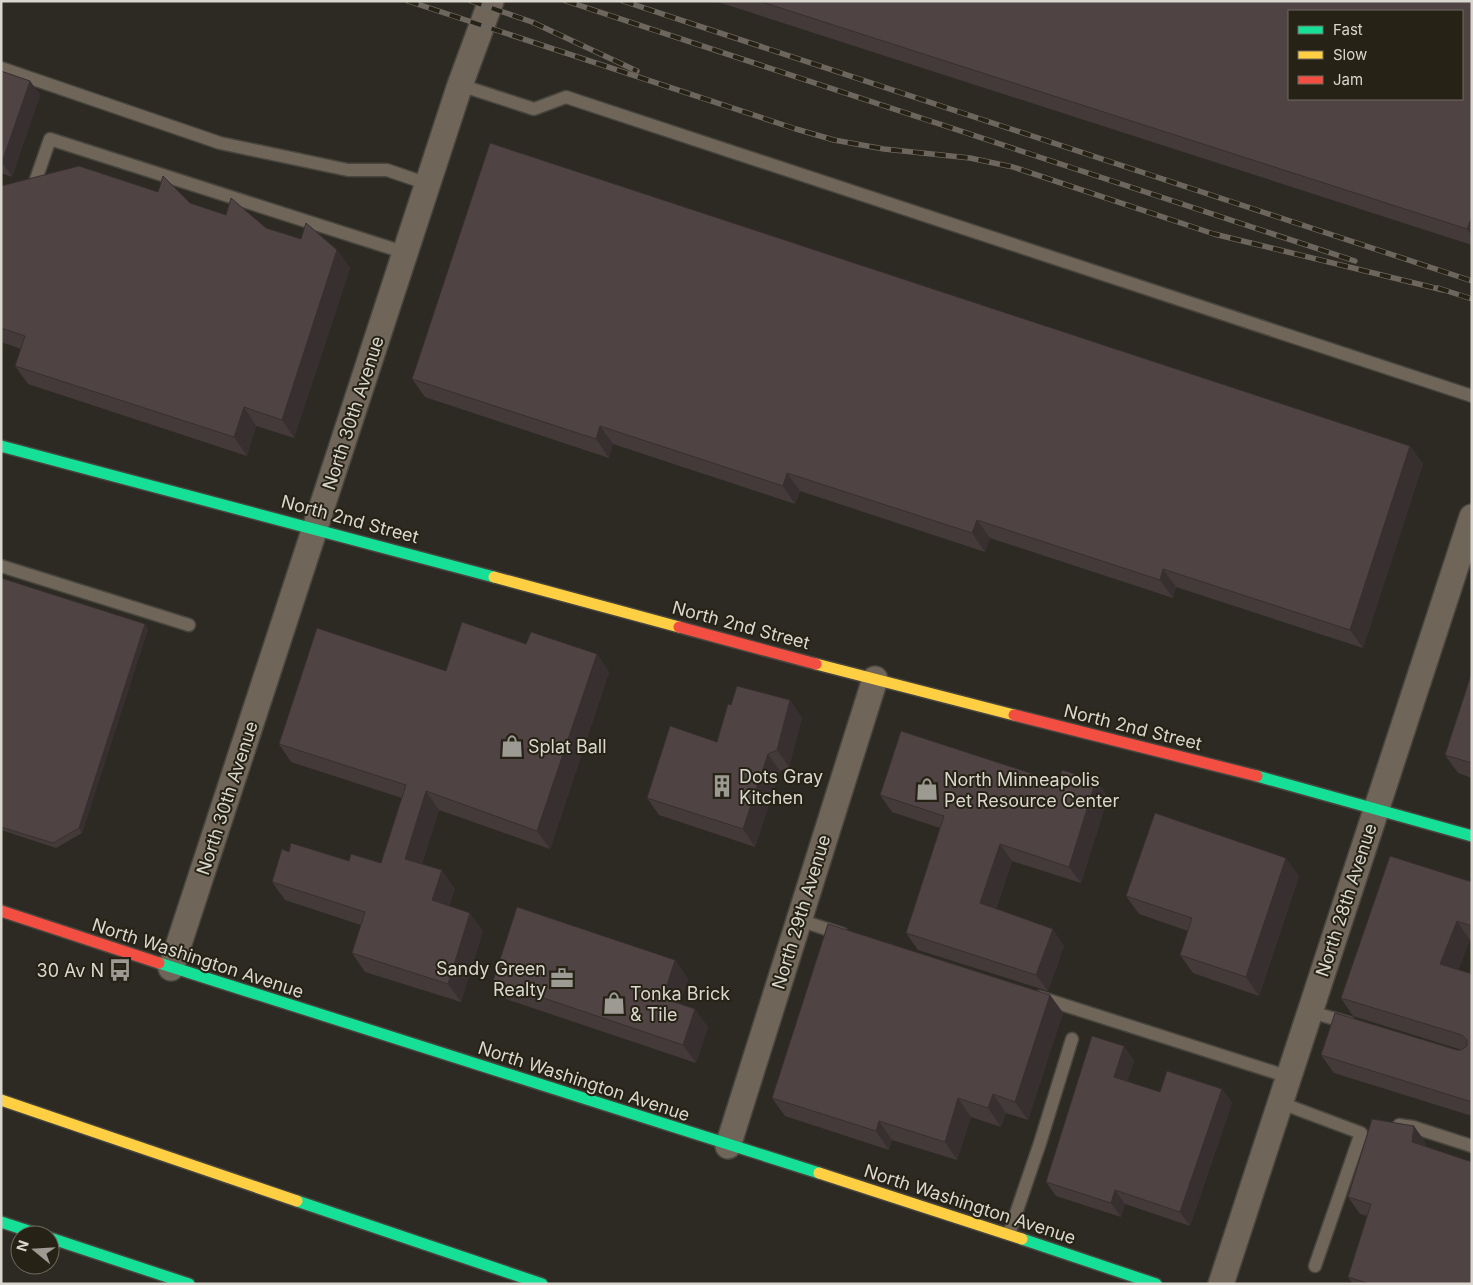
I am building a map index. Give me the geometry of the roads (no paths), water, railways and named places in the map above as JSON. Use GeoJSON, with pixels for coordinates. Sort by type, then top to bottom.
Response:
{"type":"FeatureCollection","features":[{"type":"Feature","properties":{"kind":"main road","name":"North 2nd Street"},"geometry":{"type":"LineString","coordinates":[[1,446],[314,527],[874,679],[1376,807],[1472,836]]}},
{"type":"Feature","properties":{"kind":"main road","name":"North Washington Avenue"},"geometry":{"type":"LineString","coordinates":[[1,911],[171,968],[1009,1234],[1156,1284]]}},
{"type":"Feature","properties":{"kind":"main road"},"geometry":{"type":"LineString","coordinates":[[1,1100],[542,1284]]}},
{"type":"Feature","properties":{"kind":"main road"},"geometry":{"type":"LineString","coordinates":[[60,1241],[189,1284]]}},
{"type":"Feature","properties":{"kind":"street","name":"North 30th Avenue"},"geometry":{"type":"LineString","coordinates":[[171,968],[460,85],[491,1]]}},
{"type":"Feature","properties":{"kind":"street","name":"North 28th Avenue"},"geometry":{"type":"LineString","coordinates":[[1221,1284],[1472,517]]}},
{"type":"Feature","properties":{"kind":"street","name":"North 29th Avenue"},"geometry":{"type":"LineString","coordinates":[[728,1146],[874,679]]}},
{"type":"Feature","properties":{"kind":"lane"},"geometry":{"type":"LineString","coordinates":[[1,68],[220,143],[348,170],[387,170],[428,184]]}},
{"type":"Feature","properties":{"kind":"lane"},"geometry":{"type":"LineString","coordinates":[[460,85],[534,110],[566,97],[1472,396]]}},
{"type":"Feature","properties":{"kind":"lane"},"geometry":{"type":"LineString","coordinates":[[1,194],[33,188],[50,139],[406,252]]}},
{"type":"Feature","properties":{"kind":"lane"},"geometry":{"type":"LineString","coordinates":[[1,566],[189,625]]}},
{"type":"Feature","properties":{"kind":"lane"},"geometry":{"type":"LineString","coordinates":[[799,920],[852,937]]}},
{"type":"Feature","properties":{"kind":"lane"},"geometry":{"type":"LineString","coordinates":[[1030,994],[1290,1077]]}},
{"type":"Feature","properties":{"kind":"lane"},"geometry":{"type":"LineString","coordinates":[[1311,1012],[1360,1026]]}},
{"type":"Feature","properties":{"kind":"lane"},"geometry":{"type":"LineString","coordinates":[[1009,1234],[1040,1143],[1072,1039]]}},
{"type":"Feature","properties":{"kind":"lane"},"geometry":{"type":"LineString","coordinates":[[1281,1102],[1361,1133],[1375,1127]]}},
{"type":"Feature","properties":{"kind":"lane"},"geometry":{"type":"LineString","coordinates":[[1390,1124],[1413,1127],[1472,1146]]}},
{"type":"Feature","properties":{"kind":"lane"},"geometry":{"type":"LineString","coordinates":[[1315,1266],[1361,1133]]}},
{"type":"Feature","properties":{"kind":"railway"},"geometry":{"type":"LineString","coordinates":[[408,1],[834,140],[884,149],[970,158],[1013,167],[1214,234],[1443,290]]}},
{"type":"Feature","properties":{"kind":"railway"},"geometry":{"type":"LineString","coordinates":[[471,1],[532,22],[637,71]]}},
{"type":"Feature","properties":{"kind":"railway"},"geometry":{"type":"LineString","coordinates":[[566,1],[1355,261]]}},
{"type":"Feature","properties":{"kind":"railway"},"geometry":{"type":"LineString","coordinates":[[623,1],[1472,281]]}},
{"type":"Feature","properties":{"kind":"railway"},"geometry":{"type":"LineString","coordinates":[[1438,288],[1472,299]]}},
{"type":"Feature","properties":{"kind":"place","name":"Splat Ball"},"geometry":{"type":"Point","coordinates":[512,746]}},
{"type":"Feature","properties":{"kind":"place","name":"Dots Gray Kitchen"},"geometry":{"type":"Point","coordinates":[722,786]}},
{"type":"Feature","properties":{"kind":"place","name":"North Minneapolis Pet Resource Center"},"geometry":{"type":"Point","coordinates":[927,789]}},
{"type":"Feature","properties":{"kind":"place","name":"30 Av N"},"geometry":{"type":"Point","coordinates":[120,970]}},
{"type":"Feature","properties":{"kind":"place","name":"Sandy Green Realty"},"geometry":{"type":"Point","coordinates":[562,978]}},
{"type":"Feature","properties":{"kind":"place","name":"Tonka Brick & Tile"},"geometry":{"type":"Point","coordinates":[614,1003]}}]}
